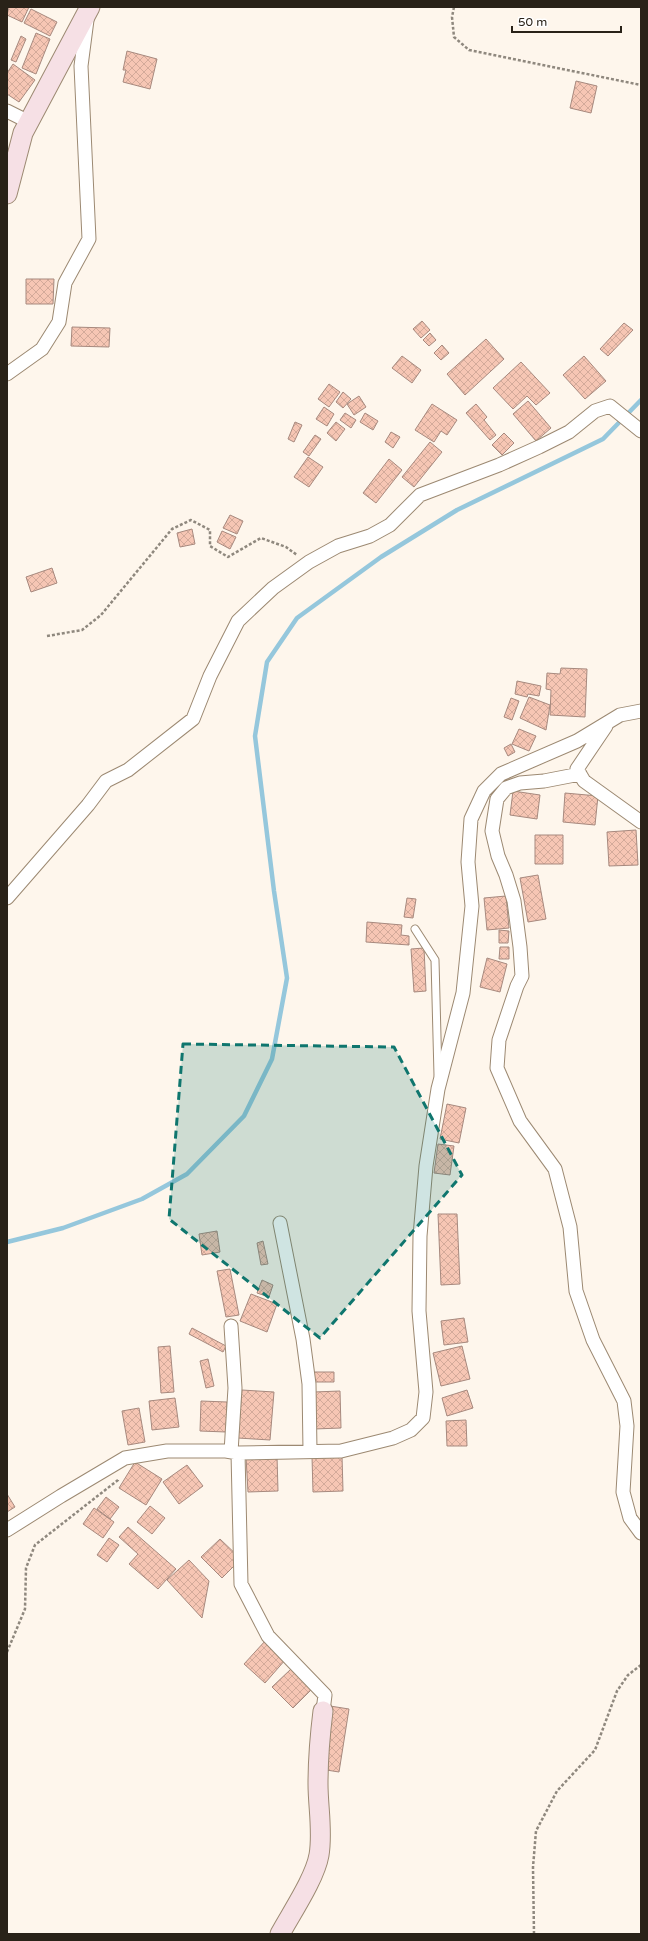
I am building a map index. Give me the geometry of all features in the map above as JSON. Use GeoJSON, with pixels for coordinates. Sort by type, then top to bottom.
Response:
{"type":"FeatureCollection","features":[{"type":"Feature","properties":{"kind":"street"},"geometry":{"type":"LineString","coordinates":[[7,194],[23,133],[89,9]]}},
{"type":"Feature","properties":{"kind":"street"},"geometry":{"type":"LineString","coordinates":[[7,374],[42,349],[59,322],[65,283],[89,239],[81,66],[89,9]]}},
{"type":"Feature","properties":{"kind":"street"},"geometry":{"type":"LineString","coordinates":[[7,111],[29,122]]}},
{"type":"Feature","properties":{"kind":"street"},"geometry":{"type":"LineString","coordinates":[[7,898],[88,805],[106,781],[128,770],[193,719],[210,676],[238,621],[273,588],[309,562],[338,546],[370,536],[390,525],[420,495],[499,465],[539,447],[569,432],[595,411],[610,406],[641,431]]}},
{"type":"Feature","properties":{"kind":"street"},"geometry":{"type":"LineString","coordinates":[[7,1530],[125,1458],[167,1451],[341,1451],[393,1438],[411,1430],[423,1418],[426,1392],[419,1311],[420,1236],[426,1166],[438,1089],[463,993],[472,906],[468,862],[471,819],[484,791],[501,774],[577,741],[620,715],[641,711]]}},
{"type":"Feature","properties":{"kind":"street"},"geometry":{"type":"LineString","coordinates":[[608,722],[577,768],[584,781],[641,822]]}},
{"type":"Feature","properties":{"kind":"street"},"geometry":{"type":"LineString","coordinates":[[580,774],[544,781],[520,783],[506,788],[497,799],[492,830],[498,856],[514,901],[522,966],[522,976],[516,986],[499,1040],[497,1068],[520,1121],[554,1169],[570,1227],[576,1291],[593,1340],[624,1401],[626,1426],[623,1492],[630,1518],[641,1533]]}},
{"type":"Feature","properties":{"kind":"street"},"geometry":{"type":"LineString","coordinates":[[280,1223],[303,1339],[309,1384],[310,1451]]}},
{"type":"Feature","properties":{"kind":"street"},"geometry":{"type":"LineString","coordinates":[[231,1326],[235,1388],[234,1452],[240,1584],[268,1636],[325,1696],[320,1736],[318,1784],[320,1831],[319,1855],[307,1884],[280,1934]]}},
{"type":"Feature","properties":{"kind":"lane"},"geometry":{"type":"LineString","coordinates":[[415,929],[435,960],[438,1089]]}},
{"type":"Feature","properties":{"kind":"path"},"geometry":{"type":"LineString","coordinates":[[454,7],[452,17],[454,37],[469,50],[641,85]]}},
{"type":"Feature","properties":{"kind":"path"},"geometry":{"type":"LineString","coordinates":[[47,636],[82,630],[101,616],[172,530],[191,520],[210,530],[210,546],[228,557],[260,538],[286,547],[309,562]]}},
{"type":"Feature","properties":{"kind":"path"},"geometry":{"type":"LineString","coordinates":[[7,1652],[25,1609],[26,1568],[35,1545],[118,1480],[125,1458]]}},
{"type":"Feature","properties":{"kind":"path"},"geometry":{"type":"LineString","coordinates":[[534,1934],[533,1867],[536,1831],[557,1791],[595,1750],[617,1691],[628,1675],[641,1665]]}},
{"type":"Feature","properties":{"kind":"highlighted area"},"geometry":{"type":"Polygon","coordinates":[[[183,1044],[394,1047],[462,1175],[320,1338],[169,1219],[183,1044]]]}},
{"type":"Feature","properties":{"kind":"building"},"geometry":{"type":"Polygon","coordinates":[[[9,7],[29,7],[22,22],[7,15],[9,7]]]}},
{"type":"Feature","properties":{"kind":"building"},"geometry":{"type":"Polygon","coordinates":[[[31,9],[57,22],[50,36],[24,23],[31,9]]]}},
{"type":"Feature","properties":{"kind":"building"},"geometry":{"type":"Polygon","coordinates":[[[36,33],[50,39],[36,74],[22,68],[36,33]]]}},
{"type":"Feature","properties":{"kind":"building"},"geometry":{"type":"Polygon","coordinates":[[[21,36],[26,39],[16,62],[11,60],[21,36]]]}},
{"type":"Feature","properties":{"kind":"building"},"geometry":{"type":"Polygon","coordinates":[[[127,51],[157,59],[150,89],[123,82],[126,70],[123,70],[127,51]]]}},
{"type":"Feature","properties":{"kind":"building"},"geometry":{"type":"Polygon","coordinates":[[[13,64],[35,80],[19,102],[7,94],[7,73],[13,64]]]}},
{"type":"Feature","properties":{"kind":"building"},"geometry":{"type":"Polygon","coordinates":[[[576,81],[597,86],[591,113],[570,108],[576,81]]]}},
{"type":"Feature","properties":{"kind":"building"},"geometry":{"type":"Polygon","coordinates":[[[26,279],[54,279],[53,304],[26,304],[26,279]]]}},
{"type":"Feature","properties":{"kind":"building"},"geometry":{"type":"Polygon","coordinates":[[[422,321],[430,330],[421,338],[413,329],[422,321]]]}},
{"type":"Feature","properties":{"kind":"building"},"geometry":{"type":"Polygon","coordinates":[[[624,323],[633,330],[608,356],[600,349],[624,323]]]}},
{"type":"Feature","properties":{"kind":"building"},"geometry":{"type":"Polygon","coordinates":[[[72,327],[110,328],[109,347],[71,346],[72,327]]]}},
{"type":"Feature","properties":{"kind":"building"},"geometry":{"type":"Polygon","coordinates":[[[430,333],[436,340],[429,346],[423,340],[430,333]]]}},
{"type":"Feature","properties":{"kind":"building"},"geometry":{"type":"Polygon","coordinates":[[[486,339],[504,359],[465,395],[447,374],[486,339]]]}},
{"type":"Feature","properties":{"kind":"building"},"geometry":{"type":"Polygon","coordinates":[[[442,345],[449,353],[441,360],[434,353],[442,345]]]}},
{"type":"Feature","properties":{"kind":"building"},"geometry":{"type":"Polygon","coordinates":[[[402,356],[421,370],[412,383],[392,368],[402,356]]]}},
{"type":"Feature","properties":{"kind":"building"},"geometry":{"type":"Polygon","coordinates":[[[584,356],[606,381],[585,399],[563,375],[584,356]]]}},
{"type":"Feature","properties":{"kind":"building"},"geometry":{"type":"Polygon","coordinates":[[[521,362],[550,393],[536,405],[527,396],[513,409],[493,388],[521,362]]]}},
{"type":"Feature","properties":{"kind":"building"},"geometry":{"type":"Polygon","coordinates":[[[329,384],[340,392],[329,407],[318,399],[329,384]]]}},
{"type":"Feature","properties":{"kind":"building"},"geometry":{"type":"Polygon","coordinates":[[[343,392],[351,399],[343,408],[336,402],[343,392]]]}},
{"type":"Feature","properties":{"kind":"building"},"geometry":{"type":"Polygon","coordinates":[[[359,396],[366,407],[354,415],[347,404],[359,396]]]}},
{"type":"Feature","properties":{"kind":"building"},"geometry":{"type":"Polygon","coordinates":[[[528,401],[551,428],[536,441],[513,414],[528,401]]]}},
{"type":"Feature","properties":{"kind":"building"},"geometry":{"type":"Polygon","coordinates":[[[432,404],[457,420],[447,435],[441,431],[434,442],[415,430],[432,404]]]}},
{"type":"Feature","properties":{"kind":"building"},"geometry":{"type":"Polygon","coordinates":[[[476,404],[487,417],[484,420],[496,435],[490,440],[466,413],[476,404]]]}},
{"type":"Feature","properties":{"kind":"building"},"geometry":{"type":"Polygon","coordinates":[[[324,407],[334,414],[327,426],[316,419],[324,407]]]}},
{"type":"Feature","properties":{"kind":"building"},"geometry":{"type":"Polygon","coordinates":[[[345,413],[356,420],[351,428],[340,420],[345,413]]]}},
{"type":"Feature","properties":{"kind":"building"},"geometry":{"type":"Polygon","coordinates":[[[365,413],[378,421],[373,430],[360,422],[365,413]]]}},
{"type":"Feature","properties":{"kind":"building"},"geometry":{"type":"Polygon","coordinates":[[[295,422],[302,425],[294,442],[288,439],[295,422]]]}},
{"type":"Feature","properties":{"kind":"building"},"geometry":{"type":"Polygon","coordinates":[[[336,422],[345,429],[336,441],[327,433],[336,422]]]}},
{"type":"Feature","properties":{"kind":"building"},"geometry":{"type":"Polygon","coordinates":[[[391,432],[400,437],[393,448],[385,442],[391,432]]]}},
{"type":"Feature","properties":{"kind":"building"},"geometry":{"type":"Polygon","coordinates":[[[504,433],[514,443],[502,455],[492,445],[504,433]]]}},
{"type":"Feature","properties":{"kind":"building"},"geometry":{"type":"Polygon","coordinates":[[[315,435],[321,439],[309,456],[303,452],[315,435]]]}},
{"type":"Feature","properties":{"kind":"building"},"geometry":{"type":"Polygon","coordinates":[[[430,442],[442,452],[414,487],[402,477],[430,442]]]}},
{"type":"Feature","properties":{"kind":"building"},"geometry":{"type":"Polygon","coordinates":[[[308,457],[323,467],[309,487],[294,477],[308,457]]]}},
{"type":"Feature","properties":{"kind":"building"},"geometry":{"type":"Polygon","coordinates":[[[389,459],[402,470],[376,503],[363,493],[389,459]]]}},
{"type":"Feature","properties":{"kind":"building"},"geometry":{"type":"Polygon","coordinates":[[[230,515],[243,521],[237,534],[223,528],[230,515]]]}},
{"type":"Feature","properties":{"kind":"building"},"geometry":{"type":"Polygon","coordinates":[[[192,529],[195,544],[180,547],[177,533],[192,529]]]}},
{"type":"Feature","properties":{"kind":"building"},"geometry":{"type":"Polygon","coordinates":[[[222,531],[236,537],[230,549],[217,542],[222,531]]]}},
{"type":"Feature","properties":{"kind":"building"},"geometry":{"type":"Polygon","coordinates":[[[52,568],[57,583],[31,592],[26,577],[52,568]]]}},
{"type":"Feature","properties":{"kind":"building"},"geometry":{"type":"Polygon","coordinates":[[[561,668],[587,669],[585,717],[550,715],[551,690],[546,689],[547,673],[560,674],[561,668]]]}},
{"type":"Feature","properties":{"kind":"building"},"geometry":{"type":"Polygon","coordinates":[[[517,681],[541,686],[539,696],[528,694],[527,697],[515,694],[517,681]]]}},
{"type":"Feature","properties":{"kind":"building"},"geometry":{"type":"Polygon","coordinates":[[[529,697],[550,705],[546,730],[520,718],[529,697]]]}},
{"type":"Feature","properties":{"kind":"building"},"geometry":{"type":"Polygon","coordinates":[[[511,698],[519,701],[512,720],[504,717],[511,698]]]}},
{"type":"Feature","properties":{"kind":"building"},"geometry":{"type":"Polygon","coordinates":[[[519,729],[536,736],[529,751],[512,744],[519,729]]]}},
{"type":"Feature","properties":{"kind":"building"},"geometry":{"type":"Polygon","coordinates":[[[511,744],[515,752],[508,756],[504,748],[511,744]]]}},
{"type":"Feature","properties":{"kind":"building"},"geometry":{"type":"Polygon","coordinates":[[[513,791],[540,795],[537,819],[510,815],[513,791]]]}},
{"type":"Feature","properties":{"kind":"building"},"geometry":{"type":"Polygon","coordinates":[[[565,793],[598,796],[595,825],[563,822],[565,793]]]}},
{"type":"Feature","properties":{"kind":"building"},"geometry":{"type":"Polygon","coordinates":[[[636,830],[638,865],[609,866],[607,832],[636,830]]]}},
{"type":"Feature","properties":{"kind":"building"},"geometry":{"type":"Polygon","coordinates":[[[535,835],[563,835],[563,864],[535,864],[535,835]]]}},
{"type":"Feature","properties":{"kind":"building"},"geometry":{"type":"Polygon","coordinates":[[[538,875],[546,919],[528,922],[520,878],[538,875]]]}},
{"type":"Feature","properties":{"kind":"building"},"geometry":{"type":"Polygon","coordinates":[[[506,896],[509,928],[487,930],[484,898],[506,896]]]}},
{"type":"Feature","properties":{"kind":"building"},"geometry":{"type":"Polygon","coordinates":[[[407,898],[416,899],[413,918],[404,917],[407,898]]]}},
{"type":"Feature","properties":{"kind":"building"},"geometry":{"type":"Polygon","coordinates":[[[367,922],[402,925],[401,935],[409,936],[409,945],[366,942],[367,922]]]}},
{"type":"Feature","properties":{"kind":"building"},"geometry":{"type":"Polygon","coordinates":[[[499,930],[509,931],[508,943],[499,943],[499,930]]]}},
{"type":"Feature","properties":{"kind":"building"},"geometry":{"type":"Polygon","coordinates":[[[500,947],[509,947],[509,959],[499,959],[500,947]]]}},
{"type":"Feature","properties":{"kind":"building"},"geometry":{"type":"Polygon","coordinates":[[[424,948],[426,991],[414,992],[411,949],[424,948]]]}},
{"type":"Feature","properties":{"kind":"building"},"geometry":{"type":"Polygon","coordinates":[[[487,958],[507,964],[500,992],[480,987],[487,958]]]}},
{"type":"Feature","properties":{"kind":"building"},"geometry":{"type":"Polygon","coordinates":[[[447,1104],[466,1108],[459,1143],[440,1139],[447,1104]]]}},
{"type":"Feature","properties":{"kind":"building"},"geometry":{"type":"Polygon","coordinates":[[[438,1144],[454,1146],[450,1175],[434,1173],[438,1144]]]}},
{"type":"Feature","properties":{"kind":"building"},"geometry":{"type":"Polygon","coordinates":[[[438,1214],[457,1214],[460,1284],[441,1285],[438,1214]]]}},
{"type":"Feature","properties":{"kind":"building"},"geometry":{"type":"Polygon","coordinates":[[[217,1231],[220,1252],[202,1255],[199,1234],[217,1231]]]}},
{"type":"Feature","properties":{"kind":"building"},"geometry":{"type":"Polygon","coordinates":[[[263,1241],[268,1264],[261,1265],[257,1243],[263,1241]]]}},
{"type":"Feature","properties":{"kind":"building"},"geometry":{"type":"Polygon","coordinates":[[[230,1269],[239,1315],[226,1317],[217,1271],[230,1269]]]}},
{"type":"Feature","properties":{"kind":"building"},"geometry":{"type":"Polygon","coordinates":[[[262,1280],[273,1285],[269,1297],[257,1293],[262,1280]]]}},
{"type":"Feature","properties":{"kind":"building"},"geometry":{"type":"Polygon","coordinates":[[[251,1294],[277,1304],[267,1332],[240,1321],[251,1294]]]}},
{"type":"Feature","properties":{"kind":"building"},"geometry":{"type":"Polygon","coordinates":[[[464,1318],[468,1342],[444,1345],[441,1321],[464,1318]]]}},
{"type":"Feature","properties":{"kind":"building"},"geometry":{"type":"Polygon","coordinates":[[[192,1328],[226,1346],[223,1352],[189,1334],[192,1328]]]}},
{"type":"Feature","properties":{"kind":"building"},"geometry":{"type":"Polygon","coordinates":[[[170,1346],[174,1392],[161,1393],[158,1347],[170,1346]]]}},
{"type":"Feature","properties":{"kind":"building"},"geometry":{"type":"Polygon","coordinates":[[[462,1346],[470,1379],[441,1386],[433,1353],[462,1346]]]}},
{"type":"Feature","properties":{"kind":"building"},"geometry":{"type":"Polygon","coordinates":[[[208,1359],[214,1386],[206,1388],[200,1361],[208,1359]]]}},
{"type":"Feature","properties":{"kind":"building"},"geometry":{"type":"Polygon","coordinates":[[[314,1372],[334,1372],[334,1382],[314,1382],[314,1372]]]}},
{"type":"Feature","properties":{"kind":"building"},"geometry":{"type":"Polygon","coordinates":[[[242,1390],[274,1392],[270,1440],[238,1438],[242,1390]]]}},
{"type":"Feature","properties":{"kind":"building"},"geometry":{"type":"Polygon","coordinates":[[[467,1390],[473,1408],[447,1416],[442,1398],[467,1390]]]}},
{"type":"Feature","properties":{"kind":"building"},"geometry":{"type":"Polygon","coordinates":[[[340,1391],[341,1428],[314,1429],[314,1392],[340,1391]]]}},
{"type":"Feature","properties":{"kind":"building"},"geometry":{"type":"Polygon","coordinates":[[[175,1398],[179,1427],[152,1430],[149,1401],[175,1398]]]}},
{"type":"Feature","properties":{"kind":"building"},"geometry":{"type":"Polygon","coordinates":[[[201,1401],[227,1402],[226,1432],[200,1431],[201,1401]]]}},
{"type":"Feature","properties":{"kind":"building"},"geometry":{"type":"Polygon","coordinates":[[[139,1408],[145,1442],[128,1445],[122,1411],[139,1408]]]}},
{"type":"Feature","properties":{"kind":"building"},"geometry":{"type":"Polygon","coordinates":[[[466,1420],[467,1446],[447,1446],[446,1421],[466,1420]]]}},
{"type":"Feature","properties":{"kind":"building"},"geometry":{"type":"Polygon","coordinates":[[[277,1456],[278,1491],[248,1492],[246,1457],[277,1456]]]}},
{"type":"Feature","properties":{"kind":"building"},"geometry":{"type":"Polygon","coordinates":[[[342,1456],[343,1491],[313,1492],[312,1457],[342,1456]]]}},
{"type":"Feature","properties":{"kind":"building"},"geometry":{"type":"Polygon","coordinates":[[[135,1462],[162,1479],[146,1505],[119,1488],[135,1462]]]}},
{"type":"Feature","properties":{"kind":"building"},"geometry":{"type":"Polygon","coordinates":[[[187,1465],[203,1486],[179,1504],[163,1482],[187,1465]]]}},
{"type":"Feature","properties":{"kind":"building"},"geometry":{"type":"Polygon","coordinates":[[[7,1494],[15,1507],[7,1512],[7,1494]]]}},
{"type":"Feature","properties":{"kind":"building"},"geometry":{"type":"Polygon","coordinates":[[[106,1497],[119,1507],[110,1519],[97,1509],[106,1497]]]}},
{"type":"Feature","properties":{"kind":"building"},"geometry":{"type":"Polygon","coordinates":[[[150,1506],[165,1518],[152,1534],[137,1522],[150,1506]]]}},
{"type":"Feature","properties":{"kind":"building"},"geometry":{"type":"Polygon","coordinates":[[[94,1508],[114,1522],[103,1538],[83,1524],[94,1508]]]}},
{"type":"Feature","properties":{"kind":"building"},"geometry":{"type":"Polygon","coordinates":[[[128,1527],[176,1569],[158,1589],[129,1564],[138,1554],[119,1537],[128,1527]]]}},
{"type":"Feature","properties":{"kind":"building"},"geometry":{"type":"Polygon","coordinates":[[[109,1538],[119,1545],[107,1562],[97,1555],[109,1538]]]}},
{"type":"Feature","properties":{"kind":"building"},"geometry":{"type":"Polygon","coordinates":[[[220,1539],[241,1559],[222,1578],[201,1557],[220,1539]]]}},
{"type":"Feature","properties":{"kind":"building"},"geometry":{"type":"Polygon","coordinates":[[[189,1560],[209,1581],[202,1618],[167,1580],[189,1560]]]}},
{"type":"Feature","properties":{"kind":"building"},"geometry":{"type":"Polygon","coordinates":[[[266,1640],[286,1659],[265,1683],[244,1664],[266,1640]]]}},
{"type":"Feature","properties":{"kind":"building"},"geometry":{"type":"Polygon","coordinates":[[[291,1669],[311,1690],[293,1708],[272,1687],[291,1669]]]}},
{"type":"Feature","properties":{"kind":"building"},"geometry":{"type":"Polygon","coordinates":[[[330,1706],[349,1709],[339,1772],[320,1769],[330,1706]]]}},
{"type":"Feature","properties":{"kind":"waterway"},"geometry":{"type":"LineString","coordinates":[[7,1242],[63,1228],[142,1199],[187,1174],[244,1116],[272,1059],[287,978],[274,891],[255,736],[267,662],[297,618],[381,557],[457,510],[603,439],[641,400]]}}]}
